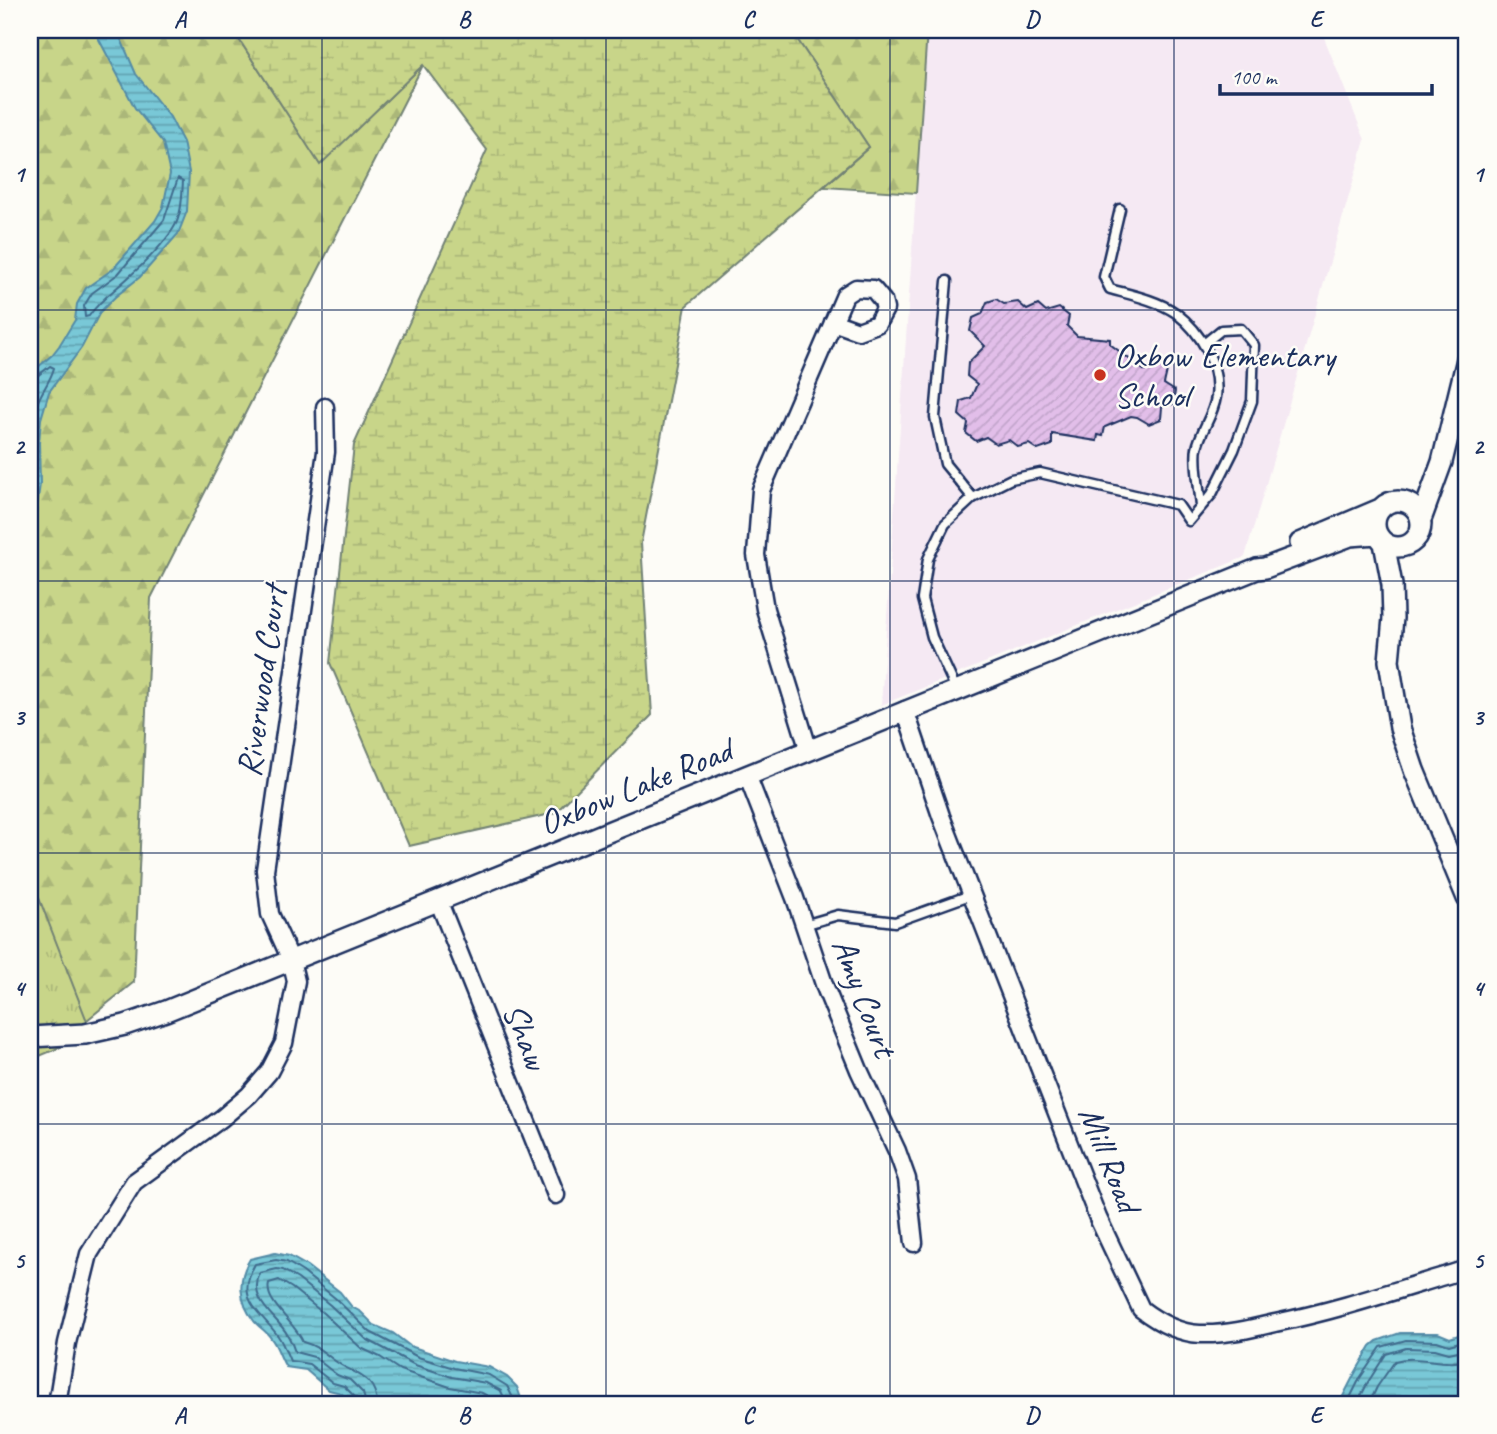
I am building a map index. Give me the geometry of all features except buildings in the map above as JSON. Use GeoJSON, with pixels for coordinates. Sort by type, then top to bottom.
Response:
{"type":"FeatureCollection","features":[{"type":"Feature","properties":{"kind":"street"},"geometry":{"type":"LineString","coordinates":[[809,751],[765,609],[756,555],[761,490],[832,322]]}},
{"type":"Feature","properties":{"kind":"street"},"geometry":{"type":"LineString","coordinates":[[1392,665],[1396,659],[1402,627],[1405,593],[1403,568],[1410,544],[1420,533],[1422,517],[1442,461],[1461,393],[1467,359]]}},
{"type":"Feature","properties":{"kind":"street"},"geometry":{"type":"LineString","coordinates":[[1405,502],[1422,480],[1454,393],[1460,387]]}},
{"type":"Feature","properties":{"kind":"street","name":"Riverwood Court"},"geometry":{"type":"LineString","coordinates":[[57,1404],[67,1343],[89,1254],[134,1182],[249,1096],[270,1072],[284,1042],[296,994],[296,981],[291,960],[270,914],[265,870],[326,452],[325,407]]}},
{"type":"Feature","properties":{"kind":"street"},"geometry":{"type":"LineString","coordinates":[[1422,517],[1415,507],[1405,502],[1392,502],[1380,509],[1375,522],[1390,569],[1393,618],[1389,661],[1392,665],[1397,714],[1408,757],[1467,898]]}},
{"type":"Feature","properties":{"kind":"street","name":"Oxbow Lake Road"},"geometry":{"type":"LineString","coordinates":[[1257,569],[1262,563],[1310,537],[1380,509]]}},
{"type":"Feature","properties":{"kind":"street","name":"Oxbow Lake Road"},"geometry":{"type":"LineString","coordinates":[[30,1037],[85,1034],[125,1025],[1257,569],[1341,539],[1359,535],[1381,539]]}},
{"type":"Feature","properties":{"kind":"street"},"geometry":{"type":"LineString","coordinates":[[1341,539],[1370,550],[1390,569]]}},
{"type":"Feature","properties":{"kind":"street"},"geometry":{"type":"LineString","coordinates":[[1381,539],[1394,547],[1410,544]]}},
{"type":"Feature","properties":{"kind":"street","name":"Mill Road"},"geometry":{"type":"LineString","coordinates":[[905,710],[927,777],[1098,1218],[1141,1309],[1153,1319],[1173,1328],[1198,1334],[1234,1332],[1317,1314],[1467,1269]]}},
{"type":"Feature","properties":{"kind":"street","name":"Amy Court"},"geometry":{"type":"LineString","coordinates":[[747,775],[859,1070],[901,1160],[907,1179],[914,1243]]}},
{"type":"Feature","properties":{"kind":"street","name":"Shaw"},"geometry":{"type":"LineString","coordinates":[[438,900],[556,1195]]}},
{"type":"Feature","properties":{"kind":"lane"},"geometry":{"type":"LineString","coordinates":[[1120,209],[1104,277],[1110,289],[1153,302],[1176,313],[1205,343],[1213,364],[1216,396],[1210,419],[1197,449],[1201,507]]}},
{"type":"Feature","properties":{"kind":"lane"},"geometry":{"type":"LineString","coordinates":[[947,281],[935,417],[945,464],[973,498]]}},
{"type":"Feature","properties":{"kind":"lane"},"geometry":{"type":"LineString","coordinates":[[956,690],[932,637],[922,599],[929,559],[945,524],[973,498],[1011,479],[1040,473],[1178,505],[1189,521],[1212,494],[1234,450],[1252,401],[1254,345],[1241,329],[1221,330],[1205,343]]}},
{"type":"Feature","properties":{"kind":"lane"},"geometry":{"type":"LineString","coordinates":[[804,925],[838,915],[895,922],[973,894]]}},
{"type":"Feature","properties":{"kind":"shaded area","name":"Oxbow Elementary School"},"geometry":{"type":"Polygon","coordinates":[[[927,30],[1321,30],[1365,140],[1245,557],[881,705],[927,30]]]}},
{"type":"Feature","properties":{"kind":"green space"},"geometry":{"type":"Polygon","coordinates":[[[30,30],[233,30],[320,164],[423,65],[151,598],[134,982],[87,1020],[30,1022],[30,30]]]}},
{"type":"Feature","properties":{"kind":"green space"},"geometry":{"type":"Polygon","coordinates":[[[233,30],[791,30],[869,147],[686,306],[641,543],[652,715],[555,813],[409,846],[330,663],[354,445],[487,150],[423,65],[320,165],[233,30]]]}},
{"type":"Feature","properties":{"kind":"green space"},"geometry":{"type":"Polygon","coordinates":[[[791,30],[927,30],[916,193],[824,187],[869,147],[791,30]]]}},
{"type":"Feature","properties":{"kind":"green space"},"geometry":{"type":"Polygon","coordinates":[[[30,875],[92,1034],[30,1060],[30,875]]]}},
{"type":"Feature","properties":{"kind":"water"},"geometry":{"type":"Polygon","coordinates":[[[94,30],[117,30],[136,74],[170,117],[183,142],[189,172],[187,211],[178,234],[140,277],[100,312],[82,347],[49,392],[41,419],[40,484],[30,556],[30,374],[59,346],[75,320],[77,304],[86,288],[113,269],[155,221],[163,207],[170,174],[163,143],[135,108],[94,30]]]}},
{"type":"Feature","properties":{"kind":"water"},"geometry":{"type":"Polygon","coordinates":[[[275,1253],[289,1256],[307,1266],[340,1292],[352,1307],[374,1325],[393,1333],[410,1346],[455,1361],[489,1367],[507,1377],[517,1387],[523,1404],[353,1404],[341,1393],[329,1390],[306,1370],[286,1367],[273,1341],[249,1314],[242,1290],[243,1274],[250,1259],[275,1253]]]}},
{"type":"Feature","properties":{"kind":"water"},"geometry":{"type":"Polygon","coordinates":[[[1467,1332],[1467,1404],[1339,1404],[1371,1346],[1377,1341],[1400,1333],[1438,1333],[1450,1338],[1467,1332]]]}},
{"type":"Feature","properties":{"kind":"place","name":"Oxbow Elementary School"},"geometry":{"type":"Point","coordinates":[1100,375]}}]}
